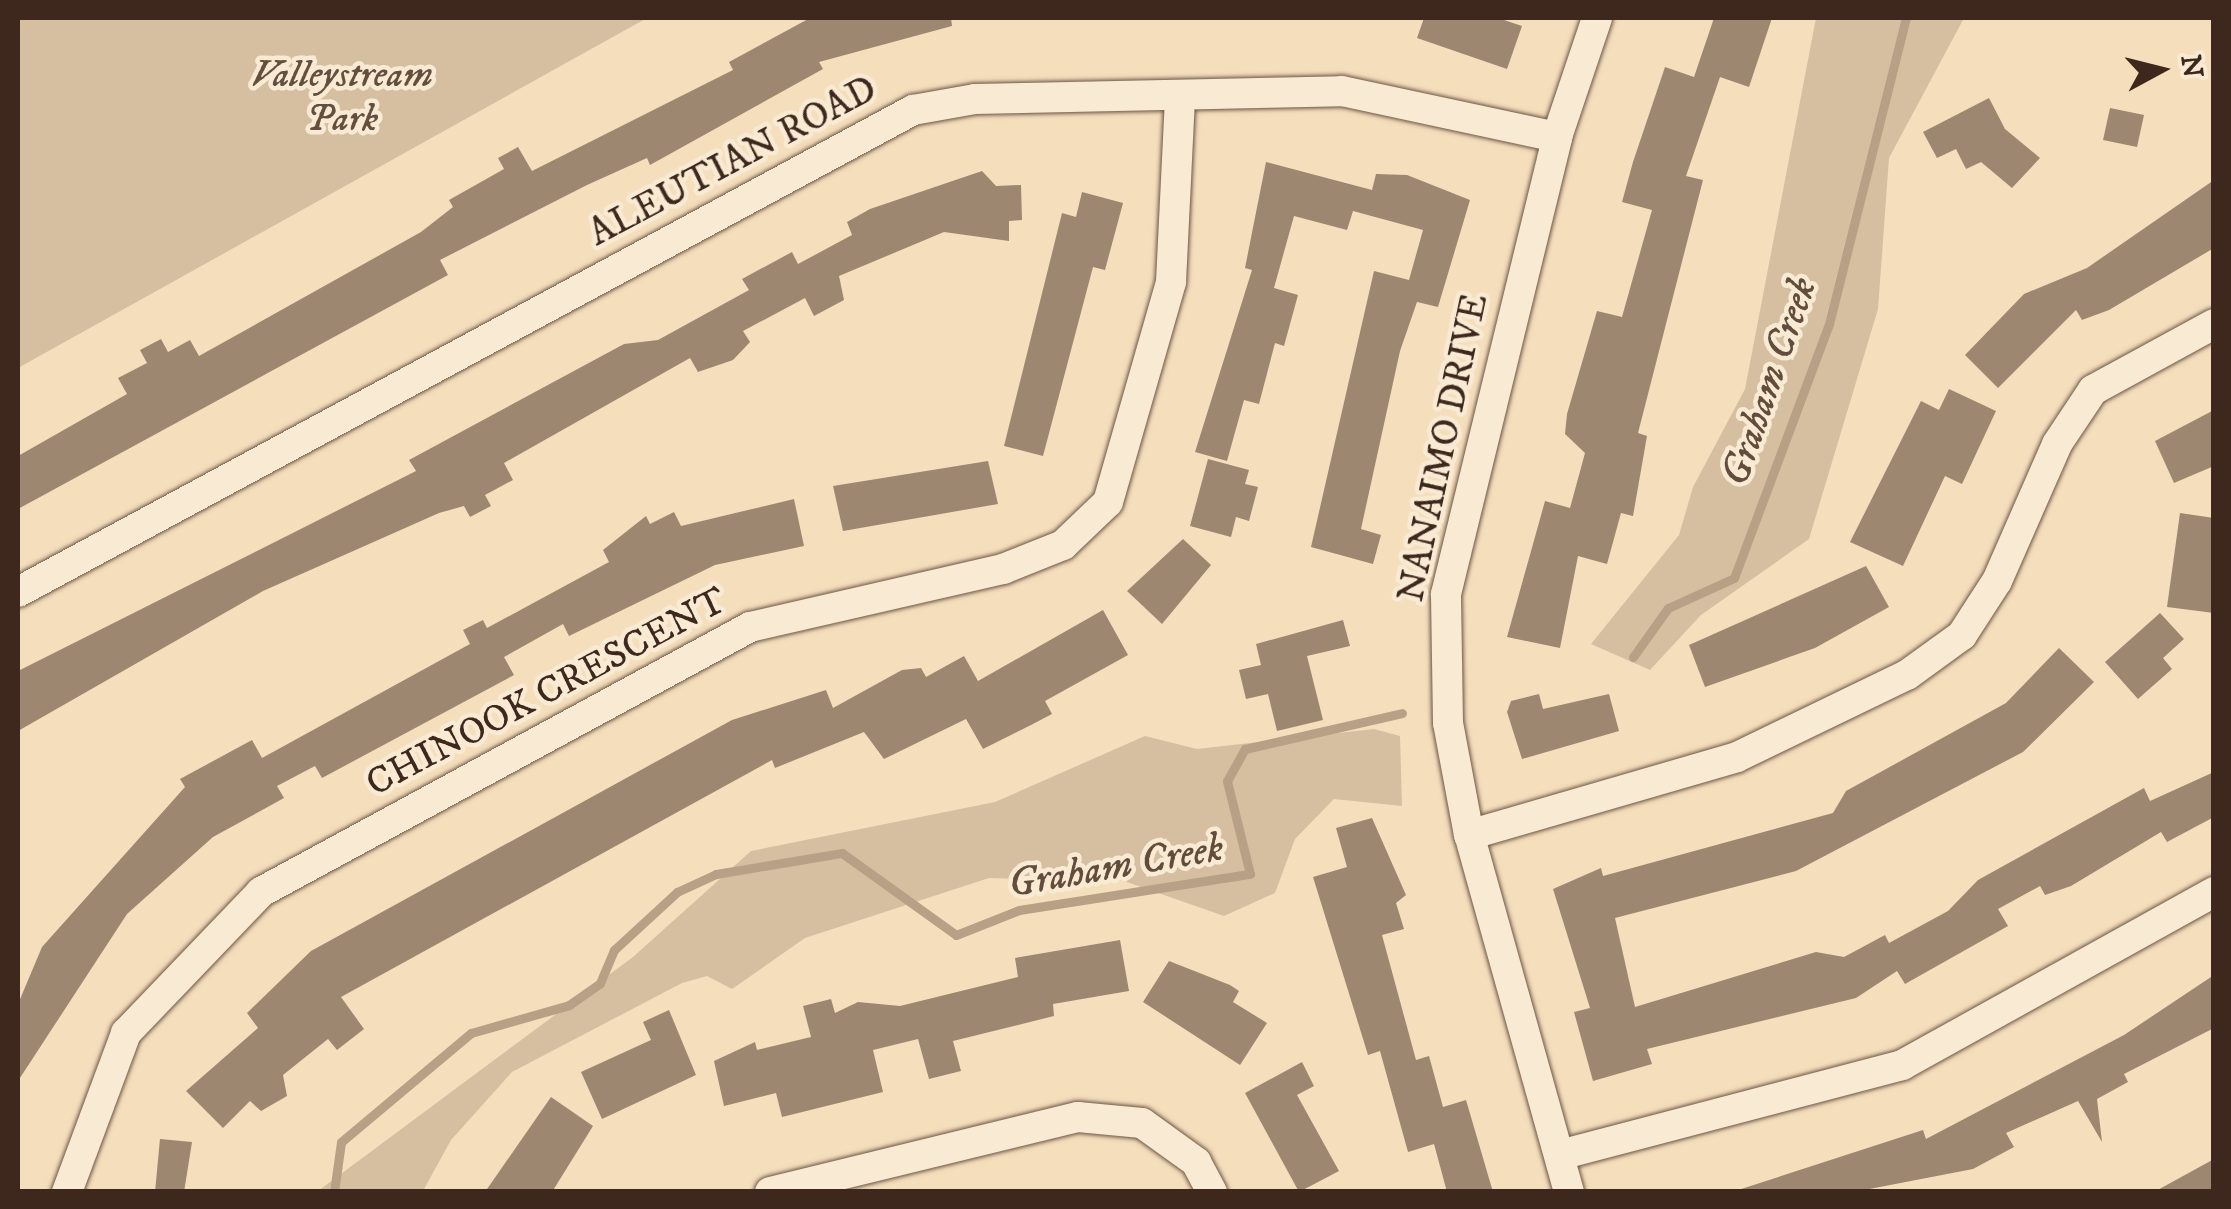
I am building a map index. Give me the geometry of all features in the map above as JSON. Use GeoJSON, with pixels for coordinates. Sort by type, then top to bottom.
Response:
{"type":"FeatureCollection","features":[{"type":"Feature","properties":{"kind":"street","name":"NANAIMO DRIVE"},"geometry":{"type":"LineString","coordinates":[[1569,1192],[1469,835],[1448,723],[1446,594],[1557,137],[1598,18]]}},
{"type":"Feature","properties":{"kind":"street","name":"ALEUTIAN ROAD"},"geometry":{"type":"LineString","coordinates":[[18,592],[913,110],[974,99],[1342,90],[1557,137]]}},
{"type":"Feature","properties":{"kind":"street","name":"CHINOOK CRESCENT"},"geometry":{"type":"LineString","coordinates":[[67,1192],[126,1033],[261,892],[750,627],[1003,569],[1063,545],[1108,502],[1171,282],[1180,96]]}},
{"type":"Feature","properties":{"kind":"street"},"geometry":{"type":"LineString","coordinates":[[1469,835],[1736,758],[1907,675],[1962,636],[1997,581],[2057,444],[2092,390],[2214,324]]}},
{"type":"Feature","properties":{"kind":"street"},"geometry":{"type":"LineString","coordinates":[[1560,1155],[1902,1065],[2214,892]]}},
{"type":"Feature","properties":{"kind":"street"},"geometry":{"type":"LineString","coordinates":[[770,1192],[1078,1117],[1142,1122],[1196,1162],[1212,1192]]}},
{"type":"Feature","properties":{"kind":"green space","name":"Valleystream Park"},"geometry":{"type":"Polygon","coordinates":[[[18,18],[647,18],[18,368],[18,18]]]}},
{"type":"Feature","properties":{"kind":"green space"},"geometry":{"type":"Polygon","coordinates":[[[1816,18],[1964,18],[1889,158],[1878,309],[1809,539],[1701,615],[1650,670],[1591,644],[1679,535],[1693,487],[1745,389],[1816,18]]]}},
{"type":"Feature","properties":{"kind":"green space"},"geometry":{"type":"Polygon","coordinates":[[[1374,729],[1400,736],[1402,806],[1334,799],[1295,839],[1275,893],[1224,916],[1124,881],[989,878],[805,938],[732,989],[707,976],[682,983],[512,1072],[451,1140],[423,1191],[318,1191],[633,957],[751,851],[995,802],[1145,736],[1197,749],[1374,729]]]}},
{"type":"Feature","properties":{"kind":"building"},"geometry":{"type":"Polygon","coordinates":[[[810,18],[951,18],[952,26],[819,62],[823,69],[650,165],[647,158],[587,185],[440,260],[448,275],[18,509],[18,456],[127,394],[118,378],[147,363],[140,350],[161,339],[168,352],[190,340],[199,356],[421,232],[453,207],[449,200],[504,169],[498,158],[518,147],[532,171],[733,70],[729,62],[810,18]]]}},
{"type":"Feature","properties":{"kind":"building"},"geometry":{"type":"Polygon","coordinates":[[[1424,18],[1498,18],[1522,26],[1507,69],[1417,38],[1424,18]]]}},
{"type":"Feature","properties":{"kind":"building"},"geometry":{"type":"Polygon","coordinates":[[[1714,18],[1772,18],[1749,87],[1720,77],[1686,176],[1703,180],[1638,433],[1647,436],[1633,516],[1621,513],[1607,564],[1578,556],[1560,648],[1507,637],[1545,501],[1570,508],[1585,453],[1565,434],[1567,414],[1597,311],[1622,317],[1652,210],[1622,202],[1633,162],[1665,67],[1694,77],[1714,18]]]}},
{"type":"Feature","properties":{"kind":"building"},"geometry":{"type":"Polygon","coordinates":[[[1989,98],[2005,129],[2040,158],[2012,188],[1981,162],[1966,169],[1956,149],[1937,158],[1923,132],[1989,98]]]}},
{"type":"Feature","properties":{"kind":"building"},"geometry":{"type":"Polygon","coordinates":[[[2110,108],[2144,115],[2137,147],[2103,140],[2110,108]]]}},
{"type":"Feature","properties":{"kind":"building"},"geometry":{"type":"Polygon","coordinates":[[[1266,162],[1372,190],[1376,174],[1407,175],[1470,200],[1438,307],[1417,302],[1400,351],[1361,529],[1381,535],[1373,564],[1311,547],[1374,271],[1409,280],[1423,230],[1353,211],[1347,230],[1294,216],[1274,288],[1298,295],[1284,346],[1275,343],[1259,404],[1244,400],[1227,461],[1195,452],[1252,270],[1245,268],[1266,162]]]}},
{"type":"Feature","properties":{"kind":"building"},"geometry":{"type":"Polygon","coordinates":[[[982,171],[996,186],[1021,185],[1022,220],[1009,221],[1009,241],[944,232],[839,276],[844,300],[814,316],[805,298],[743,331],[750,342],[733,360],[698,372],[690,358],[504,463],[513,480],[485,495],[491,506],[470,517],[464,506],[439,513],[263,591],[18,731],[18,671],[416,471],[409,460],[624,344],[658,340],[749,290],[742,279],[792,252],[798,264],[852,235],[847,222],[870,209],[982,171]]]}},
{"type":"Feature","properties":{"kind":"building"},"geometry":{"type":"Polygon","coordinates":[[[2214,180],[2214,248],[2109,310],[2082,320],[2076,310],[1998,388],[1965,355],[2024,294],[2087,268],[2214,180]]]}},
{"type":"Feature","properties":{"kind":"building"},"geometry":{"type":"Polygon","coordinates":[[[1082,192],[1123,203],[1105,270],[1093,267],[1043,456],[1004,446],[1062,213],[1076,217],[1082,192]]]}},
{"type":"Feature","properties":{"kind":"building"},"geometry":{"type":"Polygon","coordinates":[[[1949,389],[1996,411],[1962,484],[1945,476],[1903,566],[1850,542],[1921,401],[1939,410],[1949,389]]]}},
{"type":"Feature","properties":{"kind":"building"},"geometry":{"type":"Polygon","coordinates":[[[2214,410],[2214,466],[2174,483],[2155,441],[2214,410]]]}},
{"type":"Feature","properties":{"kind":"building"},"geometry":{"type":"Polygon","coordinates":[[[1208,459],[1249,470],[1245,484],[1258,487],[1249,521],[1236,517],[1231,537],[1190,526],[1208,459]]]}},
{"type":"Feature","properties":{"kind":"building"},"geometry":{"type":"Polygon","coordinates":[[[988,461],[998,504],[843,531],[833,486],[988,461]]]}},
{"type":"Feature","properties":{"kind":"building"},"geometry":{"type":"Polygon","coordinates":[[[794,499],[804,546],[715,565],[569,636],[563,624],[504,657],[514,675],[322,778],[315,766],[277,786],[284,798],[213,837],[127,914],[18,1081],[18,1004],[42,947],[185,787],[180,779],[252,740],[262,758],[470,644],[463,630],[483,620],[487,628],[609,562],[603,550],[646,516],[650,524],[674,512],[681,526],[794,499]]]}},
{"type":"Feature","properties":{"kind":"building"},"geometry":{"type":"Polygon","coordinates":[[[2180,513],[2214,518],[2214,613],[2167,607],[2180,513]]]}},
{"type":"Feature","properties":{"kind":"building"},"geometry":{"type":"Polygon","coordinates":[[[1183,539],[1211,565],[1162,624],[1127,591],[1183,539]]]}},
{"type":"Feature","properties":{"kind":"building"},"geometry":{"type":"Polygon","coordinates":[[[1866,566],[1889,607],[1815,648],[1705,687],[1689,645],[1866,566]]]}},
{"type":"Feature","properties":{"kind":"building"},"geometry":{"type":"Polygon","coordinates":[[[1103,610],[1128,655],[1045,701],[1052,714],[983,749],[966,719],[884,759],[864,732],[775,768],[772,760],[341,997],[364,1029],[337,1050],[328,1039],[283,1075],[287,1096],[261,1111],[250,1101],[223,1128],[186,1091],[258,1028],[247,1013],[311,951],[732,720],[826,690],[833,708],[902,670],[921,668],[926,677],[964,656],[978,681],[1103,610]]]}},
{"type":"Feature","properties":{"kind":"building"},"geometry":{"type":"Polygon","coordinates":[[[2160,613],[2184,639],[2163,658],[2172,669],[2138,699],[2105,662],[2160,613]]]}},
{"type":"Feature","properties":{"kind":"building"},"geometry":{"type":"Polygon","coordinates":[[[1343,620],[1350,646],[1307,656],[1323,720],[1277,731],[1268,694],[1246,699],[1239,670],[1261,665],[1256,644],[1343,620]]]}},
{"type":"Feature","properties":{"kind":"building"},"geometry":{"type":"Polygon","coordinates":[[[2059,648],[2094,682],[2023,752],[1796,871],[1615,918],[1635,1007],[1816,952],[1844,957],[1885,935],[1889,943],[1948,911],[1978,880],[2144,788],[2150,801],[2214,772],[2214,817],[2167,842],[2161,832],[2071,886],[2045,895],[2040,886],[1998,909],[2008,926],[1905,984],[1897,971],[1856,998],[1647,1049],[1652,1064],[1593,1081],[1574,1012],[1590,1008],[1553,889],[1601,868],[1603,876],[1833,813],[1846,791],[2006,703],[2059,648]]]}},
{"type":"Feature","properties":{"kind":"building"},"geometry":{"type":"Polygon","coordinates":[[[1539,694],[1543,709],[1609,694],[1619,731],[1522,759],[1507,712],[1511,701],[1539,694]]]}},
{"type":"Feature","properties":{"kind":"building"},"geometry":{"type":"Polygon","coordinates":[[[1372,818],[1406,895],[1396,903],[1404,929],[1382,935],[1416,1060],[1429,1056],[1443,1107],[1466,1100],[1493,1192],[1447,1192],[1434,1144],[1408,1152],[1380,1051],[1368,1055],[1313,877],[1347,867],[1336,828],[1372,818]]]}},
{"type":"Feature","properties":{"kind":"building"},"geometry":{"type":"Polygon","coordinates":[[[1120,940],[1129,991],[1053,1004],[1054,1016],[953,1041],[961,1071],[929,1079],[918,1039],[873,1050],[883,1092],[782,1117],[776,1093],[724,1106],[714,1061],[755,1042],[757,1050],[811,1037],[803,1006],[831,999],[835,1013],[858,1002],[900,1006],[1018,977],[1015,958],[1120,940]]]}},
{"type":"Feature","properties":{"kind":"building"},"geometry":{"type":"Polygon","coordinates":[[[1169,961],[1230,985],[1239,991],[1233,1002],[1267,1023],[1240,1065],[1143,1002],[1169,961]]]}},
{"type":"Feature","properties":{"kind":"building"},"geometry":{"type":"Polygon","coordinates":[[[2214,975],[2214,1028],[2124,1074],[2128,1082],[2097,1099],[2102,1142],[2078,1101],[2006,1133],[2014,1147],[1973,1169],[1854,1192],[1732,1192],[1923,1130],[1926,1139],[2124,1035],[2214,975]]]}},
{"type":"Feature","properties":{"kind":"building"},"geometry":{"type":"Polygon","coordinates":[[[669,1010],[696,1075],[602,1119],[581,1072],[651,1040],[643,1022],[669,1010]]]}},
{"type":"Feature","properties":{"kind":"building"},"geometry":{"type":"Polygon","coordinates":[[[1302,1062],[1314,1086],[1297,1095],[1339,1171],[1299,1192],[1245,1093],[1302,1062]]]}},
{"type":"Feature","properties":{"kind":"building"},"geometry":{"type":"Polygon","coordinates":[[[551,1097],[593,1126],[552,1192],[485,1192],[551,1097]]]}},
{"type":"Feature","properties":{"kind":"building"},"geometry":{"type":"Polygon","coordinates":[[[160,1139],[192,1142],[184,1192],[155,1192],[160,1139]]]}},
{"type":"Feature","properties":{"kind":"building"},"geometry":{"type":"Polygon","coordinates":[[[2214,1159],[2214,1192],[2154,1192],[2214,1159]]]}},
{"type":"Feature","properties":{"kind":"waterway","name":"Graham Creek"},"geometry":{"type":"LineString","coordinates":[[1633,657],[1668,608],[1734,578],[1829,324],[1906,18]]}},
{"type":"Feature","properties":{"kind":"waterway","name":"Graham Creek"},"geometry":{"type":"LineString","coordinates":[[334,1192],[341,1142],[471,1033],[569,1005],[600,983],[614,950],[677,892],[716,874],[842,853],[956,935],[1019,910],[1250,874],[1227,781],[1245,749],[1402,713]]}}]}
